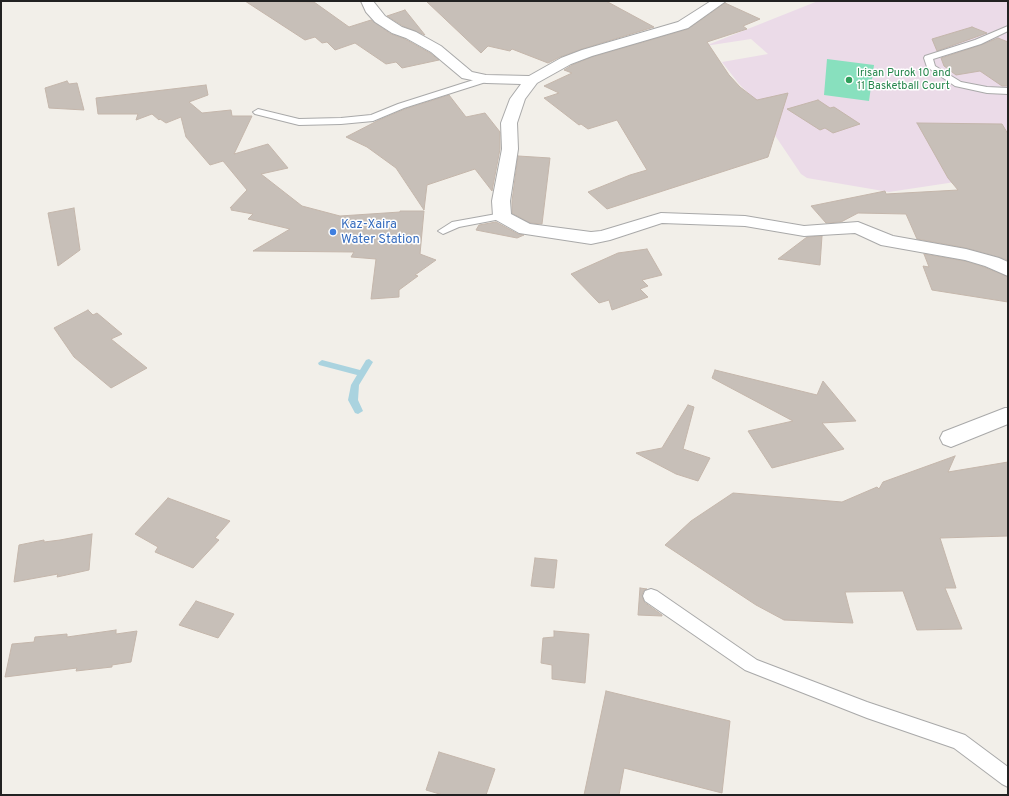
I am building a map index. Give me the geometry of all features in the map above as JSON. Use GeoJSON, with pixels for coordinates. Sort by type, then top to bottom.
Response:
{"type":"FeatureCollection","features":[{"type":"Feature","properties":{"kind":"street"},"geometry":{"type":"LineString","coordinates":[[367,1],[371,9],[387,24],[436,49],[467,74],[486,79],[532,80]]}},
{"type":"Feature","properties":{"kind":"street"},"geometry":{"type":"LineString","coordinates":[[720,1],[683,25],[587,53],[566,61],[532,80],[518,99],[509,123],[510,149],[501,201],[502,216],[524,229],[591,238],[604,236],[661,218],[745,221],[804,231],[858,227],[888,241],[966,254],[992,262],[1008,270]]}},
{"type":"Feature","properties":{"kind":"street"},"geometry":{"type":"LineString","coordinates":[[951,438],[1008,416]]}},
{"type":"Feature","properties":{"kind":"lane"},"geometry":{"type":"LineString","coordinates":[[1008,28],[978,42],[928,58],[931,67],[958,84],[987,90],[1008,91]]}},
{"type":"Feature","properties":{"kind":"lane"},"geometry":{"type":"LineString","coordinates":[[258,112],[278,119],[298,122],[341,122],[373,118],[401,106],[486,79]]}},
{"type":"Feature","properties":{"kind":"lane"},"geometry":{"type":"LineString","coordinates":[[443,231],[456,224],[502,216]]}},
{"type":"Feature","properties":{"kind":"lane"},"geometry":{"type":"LineString","coordinates":[[651,596],[751,665],[867,710],[959,741],[1008,778]]}},
{"type":"Feature","properties":{"kind":"shaded area"},"geometry":{"type":"Polygon","coordinates":[[[818,1],[1008,1],[1008,174],[889,192],[807,178],[801,174],[772,131],[762,107],[739,84],[722,62],[768,54],[751,39],[705,46],[818,1]]]}},
{"type":"Feature","properties":{"kind":"green space","name":"Irisan Purok 10 and 11 Basketball Court"},"geometry":{"type":"Polygon","coordinates":[[[827,59],[874,65],[869,101],[824,95],[827,59]]]}},
{"type":"Feature","properties":{"kind":"building"},"geometry":{"type":"Polygon","coordinates":[[[245,1],[314,2],[349,27],[371,20],[391,34],[405,39],[430,53],[439,60],[402,68],[396,62],[386,64],[355,43],[335,50],[327,42],[322,43],[315,37],[305,40],[245,1]]]}},
{"type":"Feature","properties":{"kind":"building"},"geometry":{"type":"Polygon","coordinates":[[[426,1],[606,1],[654,27],[582,49],[548,63],[512,49],[510,51],[488,46],[481,53],[426,1]]]}},
{"type":"Feature","properties":{"kind":"building"},"geometry":{"type":"Polygon","coordinates":[[[725,3],[760,19],[743,26],[747,29],[707,42],[729,75],[740,87],[757,100],[788,93],[768,157],[607,209],[588,192],[630,175],[647,170],[617,120],[588,129],[581,124],[579,125],[544,98],[559,93],[544,86],[572,73],[564,70],[572,65],[592,57],[688,29],[725,3]]]}},
{"type":"Feature","properties":{"kind":"building"},"geometry":{"type":"Polygon","coordinates":[[[405,10],[425,35],[403,26],[387,16],[405,10]]]}},
{"type":"Feature","properties":{"kind":"building"},"geometry":{"type":"Polygon","coordinates":[[[972,27],[987,33],[937,51],[932,39],[972,27]]]}},
{"type":"Feature","properties":{"kind":"building"},"geometry":{"type":"Polygon","coordinates":[[[998,38],[1008,42],[1008,86],[1002,86],[980,71],[956,75],[944,66],[941,58],[998,38]]]}},
{"type":"Feature","properties":{"kind":"building"},"geometry":{"type":"Polygon","coordinates":[[[67,81],[69,84],[77,83],[84,110],[49,108],[45,88],[67,81]]]}},
{"type":"Feature","properties":{"kind":"building"},"geometry":{"type":"Polygon","coordinates":[[[206,85],[208,95],[189,102],[202,113],[231,110],[232,116],[252,116],[234,154],[268,144],[288,168],[261,174],[302,206],[340,216],[400,211],[424,211],[420,254],[436,260],[415,275],[418,276],[399,290],[399,297],[371,299],[376,259],[351,257],[354,252],[253,251],[290,229],[248,219],[253,214],[231,210],[232,208],[230,208],[247,190],[223,161],[210,165],[186,137],[181,117],[166,123],[160,119],[159,120],[152,114],[136,120],[138,114],[98,114],[96,98],[206,85]]]}},
{"type":"Feature","properties":{"kind":"building"},"geometry":{"type":"Polygon","coordinates":[[[449,95],[466,117],[485,113],[500,132],[500,149],[492,191],[475,169],[427,185],[424,210],[396,168],[367,147],[346,137],[379,120],[405,109],[449,95]]]}},
{"type":"Feature","properties":{"kind":"building"},"geometry":{"type":"Polygon","coordinates":[[[818,100],[830,108],[834,107],[860,124],[833,133],[825,128],[820,130],[787,109],[818,100]]]}},
{"type":"Feature","properties":{"kind":"building"},"geometry":{"type":"Polygon","coordinates":[[[917,123],[1002,124],[1008,134],[1008,260],[966,248],[917,239],[906,214],[858,213],[841,222],[826,223],[811,206],[885,191],[886,194],[958,190],[948,178],[917,123]]]}},
{"type":"Feature","properties":{"kind":"building"},"geometry":{"type":"Polygon","coordinates":[[[518,156],[550,158],[542,224],[530,223],[512,213],[512,201],[518,156]]]}},
{"type":"Feature","properties":{"kind":"building"},"geometry":{"type":"Polygon","coordinates":[[[74,208],[80,250],[58,266],[48,213],[74,208]]]}},
{"type":"Feature","properties":{"kind":"building"},"geometry":{"type":"Polygon","coordinates":[[[496,222],[518,234],[524,235],[517,238],[476,230],[479,225],[496,222]]]}},
{"type":"Feature","properties":{"kind":"building"},"geometry":{"type":"Polygon","coordinates":[[[822,236],[820,265],[778,259],[807,237],[822,236]]]}},
{"type":"Feature","properties":{"kind":"building"},"geometry":{"type":"Polygon","coordinates":[[[647,249],[662,275],[642,280],[648,286],[640,289],[648,297],[612,310],[609,300],[599,303],[571,274],[618,253],[647,249]]]}},
{"type":"Feature","properties":{"kind":"building"},"geometry":{"type":"Polygon","coordinates":[[[924,254],[965,261],[1008,277],[1008,302],[932,290],[923,266],[929,267],[924,254]]]}},
{"type":"Feature","properties":{"kind":"building"},"geometry":{"type":"Polygon","coordinates":[[[88,310],[93,315],[97,313],[122,334],[111,339],[147,368],[111,388],[74,357],[54,328],[88,310]]]}},
{"type":"Feature","properties":{"kind":"building"},"geometry":{"type":"Polygon","coordinates":[[[715,370],[817,395],[823,381],[856,421],[822,423],[844,449],[772,468],[748,431],[793,421],[712,378],[715,370]]]}},
{"type":"Feature","properties":{"kind":"building"},"geometry":{"type":"Polygon","coordinates":[[[688,405],[694,407],[683,449],[710,458],[698,481],[676,474],[636,453],[662,448],[688,405]]]}},
{"type":"Feature","properties":{"kind":"building"},"geometry":{"type":"Polygon","coordinates":[[[955,456],[948,472],[1008,462],[1008,536],[940,538],[956,588],[945,588],[962,629],[917,630],[903,591],[845,592],[853,623],[784,620],[756,605],[665,545],[691,521],[733,493],[842,502],[877,487],[879,489],[883,482],[955,456]]]}},
{"type":"Feature","properties":{"kind":"building"},"geometry":{"type":"Polygon","coordinates":[[[168,498],[230,521],[215,538],[219,540],[193,568],[155,552],[158,547],[135,534],[168,498]]]}},
{"type":"Feature","properties":{"kind":"building"},"geometry":{"type":"Polygon","coordinates":[[[92,534],[89,570],[57,577],[58,574],[14,582],[19,545],[44,540],[44,542],[92,534]]]}},
{"type":"Feature","properties":{"kind":"building"},"geometry":{"type":"Polygon","coordinates":[[[535,558],[557,560],[554,588],[531,586],[535,558]]]}},
{"type":"Feature","properties":{"kind":"building"},"geometry":{"type":"Polygon","coordinates":[[[640,588],[647,589],[644,590],[642,595],[644,602],[662,616],[638,615],[640,588]]]}},
{"type":"Feature","properties":{"kind":"building"},"geometry":{"type":"Polygon","coordinates":[[[196,601],[234,614],[218,638],[179,625],[196,601]]]}},
{"type":"Feature","properties":{"kind":"building"},"geometry":{"type":"Polygon","coordinates":[[[116,630],[116,634],[137,631],[131,662],[112,665],[112,667],[76,671],[77,668],[5,677],[12,644],[34,642],[35,637],[67,634],[67,637],[116,630]]]}},
{"type":"Feature","properties":{"kind":"building"},"geometry":{"type":"Polygon","coordinates":[[[554,631],[589,634],[585,683],[552,679],[552,665],[541,663],[543,638],[554,637],[554,631]]]}},
{"type":"Feature","properties":{"kind":"building"},"geometry":{"type":"Polygon","coordinates":[[[606,691],[730,721],[722,793],[624,768],[619,795],[584,795],[606,691]]]}},
{"type":"Feature","properties":{"kind":"building"},"geometry":{"type":"Polygon","coordinates":[[[439,752],[495,769],[486,795],[443,795],[426,790],[439,752]]]}},
{"type":"Feature","properties":{"kind":"waterway"},"geometry":{"type":"LineString","coordinates":[[358,411],[353,400],[355,385],[369,362]]}},
{"type":"Feature","properties":{"kind":"waterway"},"geometry":{"type":"LineString","coordinates":[[322,363],[361,373]]}},
{"type":"Feature","properties":{"kind":"place","name":"Irisan Purok 10 and 11 Basketball Court"},"geometry":{"type":"Point","coordinates":[849,80]}},
{"type":"Feature","properties":{"kind":"place","name":"Kaz-Xaira Water Station"},"geometry":{"type":"Point","coordinates":[333,232]}}]}
